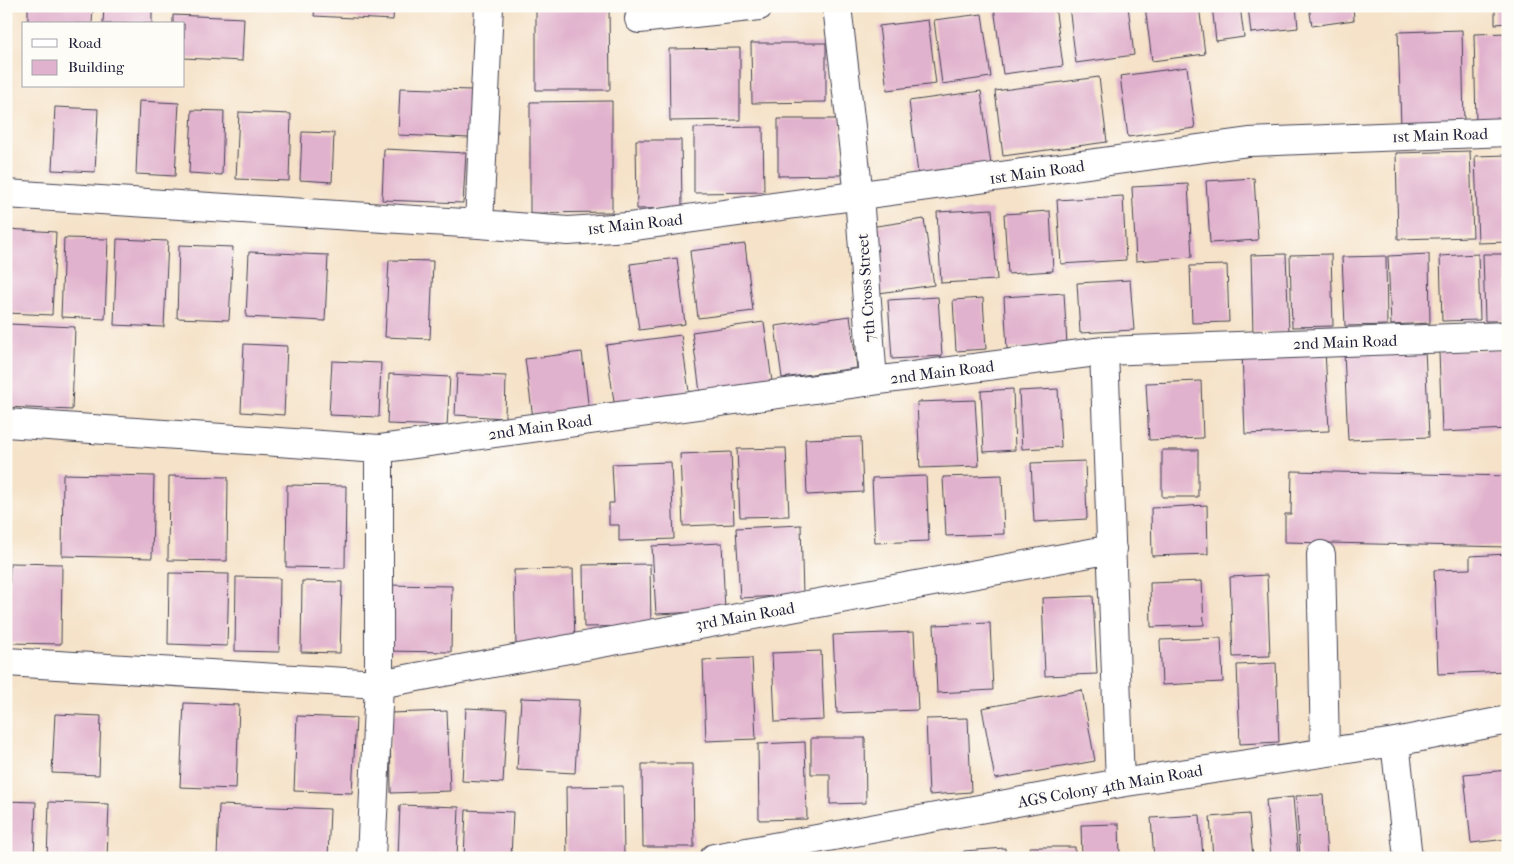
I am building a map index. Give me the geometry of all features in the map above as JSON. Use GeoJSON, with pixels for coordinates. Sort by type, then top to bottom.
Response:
{"type":"FeatureCollection","features":[{"type":"Feature","properties":{"kind":"street"},"geometry":{"type":"LineString","coordinates":[[479,224],[489,6]]}},
{"type":"Feature","properties":{"kind":"street"},"geometry":{"type":"LineString","coordinates":[[639,19],[759,6]]}},
{"type":"Feature","properties":{"kind":"street","name":"7th Cross Street"},"geometry":{"type":"LineString","coordinates":[[837,6],[859,196],[873,380]]}},
{"type":"Feature","properties":{"kind":"street","name":"1st Main Road"},"geometry":{"type":"LineString","coordinates":[[6,194],[568,231],[628,227],[1250,142],[1508,132]]}},
{"type":"Feature","properties":{"kind":"street","name":"2nd Main Road"},"geometry":{"type":"LineString","coordinates":[[6,422],[379,450],[873,380],[1104,351],[1508,336]]}},
{"type":"Feature","properties":{"kind":"street"},"geometry":{"type":"LineString","coordinates":[[1104,351],[1120,783]]}},
{"type":"Feature","properties":{"kind":"street"},"geometry":{"type":"LineString","coordinates":[[371,858],[379,684],[379,450]]}},
{"type":"Feature","properties":{"kind":"street","name":"3rd Main Road"},"geometry":{"type":"LineString","coordinates":[[6,662],[379,684],[1112,549]]}},
{"type":"Feature","properties":{"kind":"street"},"geometry":{"type":"LineString","coordinates":[[1322,555],[1325,752]]}},
{"type":"Feature","properties":{"kind":"street","name":"AGS Colony 4th Main Road"},"geometry":{"type":"LineString","coordinates":[[714,858],[1120,783],[1395,742],[1508,720]]}},
{"type":"Feature","properties":{"kind":"street"},"geometry":{"type":"LineString","coordinates":[[1395,742],[1408,858]]}},
{"type":"Feature","properties":{"kind":"building"},"geometry":{"type":"Polygon","coordinates":[[[6,6],[10,6],[8,49],[6,49],[6,6]]]}},
{"type":"Feature","properties":{"kind":"building"},"geometry":{"type":"Polygon","coordinates":[[[28,6],[93,6],[92,22],[28,22],[28,6]]]}},
{"type":"Feature","properties":{"kind":"building"},"geometry":{"type":"Polygon","coordinates":[[[104,6],[152,6],[152,22],[103,22],[104,6]]]}},
{"type":"Feature","properties":{"kind":"building"},"geometry":{"type":"Polygon","coordinates":[[[315,6],[394,6],[393,20],[314,16],[315,6]]]}},
{"type":"Feature","properties":{"kind":"building"},"geometry":{"type":"Polygon","coordinates":[[[536,6],[609,6],[610,90],[536,90],[536,6]]]}},
{"type":"Feature","properties":{"kind":"building"},"geometry":{"type":"Polygon","coordinates":[[[1055,6],[1063,66],[1003,74],[994,7],[1055,6]]]}},
{"type":"Feature","properties":{"kind":"building"},"geometry":{"type":"Polygon","coordinates":[[[1069,6],[1128,6],[1134,55],[1076,63],[1069,6]]]}},
{"type":"Feature","properties":{"kind":"building"},"geometry":{"type":"Polygon","coordinates":[[[1145,6],[1199,6],[1205,54],[1152,61],[1145,6]]]}},
{"type":"Feature","properties":{"kind":"building"},"geometry":{"type":"Polygon","coordinates":[[[1212,6],[1240,6],[1244,37],[1216,41],[1212,6]]]}},
{"type":"Feature","properties":{"kind":"building"},"geometry":{"type":"Polygon","coordinates":[[[1248,6],[1296,6],[1298,28],[1251,33],[1248,6]]]}},
{"type":"Feature","properties":{"kind":"building"},"geometry":{"type":"Polygon","coordinates":[[[1309,6],[1353,6],[1354,20],[1312,26],[1309,6]]]}},
{"type":"Feature","properties":{"kind":"building"},"geometry":{"type":"Polygon","coordinates":[[[1495,6],[1508,6],[1508,23],[1495,24],[1495,6]]]}},
{"type":"Feature","properties":{"kind":"building"},"geometry":{"type":"Polygon","coordinates":[[[982,14],[991,77],[942,84],[934,20],[982,14]]]}},
{"type":"Feature","properties":{"kind":"building"},"geometry":{"type":"Polygon","coordinates":[[[173,15],[244,18],[242,61],[185,58],[185,22],[173,22],[173,15]]]}},
{"type":"Feature","properties":{"kind":"building"},"geometry":{"type":"Polygon","coordinates":[[[928,20],[936,84],[887,90],[879,26],[928,20]]]}},
{"type":"Feature","properties":{"kind":"building"},"geometry":{"type":"Polygon","coordinates":[[[1462,30],[1464,125],[1401,127],[1398,32],[1462,30]]]}},
{"type":"Feature","properties":{"kind":"building"},"geometry":{"type":"Polygon","coordinates":[[[1508,33],[1508,122],[1476,123],[1474,34],[1508,33]]]}},
{"type":"Feature","properties":{"kind":"building"},"geometry":{"type":"Polygon","coordinates":[[[751,43],[826,43],[826,102],[752,103],[751,43]]]}},
{"type":"Feature","properties":{"kind":"building"},"geometry":{"type":"Polygon","coordinates":[[[740,48],[740,120],[670,121],[669,49],[740,48]]]}},
{"type":"Feature","properties":{"kind":"building"},"geometry":{"type":"Polygon","coordinates":[[[1187,67],[1195,128],[1128,137],[1120,76],[1187,67]]]}},
{"type":"Feature","properties":{"kind":"building"},"geometry":{"type":"Polygon","coordinates":[[[1099,77],[1107,142],[1003,156],[995,91],[1099,77]]]}},
{"type":"Feature","properties":{"kind":"building"},"geometry":{"type":"Polygon","coordinates":[[[400,88],[473,90],[470,138],[398,135],[400,88]]]}},
{"type":"Feature","properties":{"kind":"building"},"geometry":{"type":"Polygon","coordinates":[[[981,91],[991,165],[918,174],[909,101],[981,91]]]}},
{"type":"Feature","properties":{"kind":"building"},"geometry":{"type":"Polygon","coordinates":[[[139,101],[179,103],[175,176],[136,174],[139,101]]]}},
{"type":"Feature","properties":{"kind":"building"},"geometry":{"type":"Polygon","coordinates":[[[612,101],[612,212],[530,213],[530,102],[612,101]]]}},
{"type":"Feature","properties":{"kind":"building"},"geometry":{"type":"Polygon","coordinates":[[[55,107],[98,109],[95,172],[52,170],[55,107]]]}},
{"type":"Feature","properties":{"kind":"building"},"geometry":{"type":"Polygon","coordinates":[[[192,110],[224,111],[222,175],[189,173],[192,110]]]}},
{"type":"Feature","properties":{"kind":"building"},"geometry":{"type":"Polygon","coordinates":[[[239,112],[291,114],[289,181],[236,179],[239,112]]]}},
{"type":"Feature","properties":{"kind":"building"},"geometry":{"type":"Polygon","coordinates":[[[778,119],[841,119],[841,175],[778,176],[778,119]]]}},
{"type":"Feature","properties":{"kind":"building"},"geometry":{"type":"Polygon","coordinates":[[[763,127],[764,192],[694,193],[694,128],[763,127]]]}},
{"type":"Feature","properties":{"kind":"building"},"geometry":{"type":"Polygon","coordinates":[[[302,132],[334,133],[332,182],[300,180],[302,132]]]}},
{"type":"Feature","properties":{"kind":"building"},"geometry":{"type":"Polygon","coordinates":[[[636,140],[681,140],[682,208],[637,209],[636,140]]]}},
{"type":"Feature","properties":{"kind":"building"},"geometry":{"type":"Polygon","coordinates":[[[384,149],[466,153],[463,203],[382,200],[384,149]]]}},
{"type":"Feature","properties":{"kind":"building"},"geometry":{"type":"Polygon","coordinates":[[[1470,151],[1473,237],[1398,239],[1396,153],[1470,151]]]}},
{"type":"Feature","properties":{"kind":"building"},"geometry":{"type":"Polygon","coordinates":[[[1508,155],[1508,242],[1478,243],[1475,156],[1508,155]]]}},
{"type":"Feature","properties":{"kind":"building"},"geometry":{"type":"Polygon","coordinates":[[[1254,178],[1258,240],[1210,243],[1206,181],[1254,178]]]}},
{"type":"Feature","properties":{"kind":"building"},"geometry":{"type":"Polygon","coordinates":[[[1188,184],[1192,257],[1136,261],[1132,187],[1188,184]]]}},
{"type":"Feature","properties":{"kind":"building"},"geometry":{"type":"Polygon","coordinates":[[[1123,196],[1126,260],[1061,264],[1057,200],[1123,196]]]}},
{"type":"Feature","properties":{"kind":"building"},"geometry":{"type":"Polygon","coordinates":[[[992,209],[997,280],[941,283],[937,212],[992,209]]]}},
{"type":"Feature","properties":{"kind":"building"},"geometry":{"type":"Polygon","coordinates":[[[1050,211],[1053,271],[1008,274],[1004,214],[1050,211]]]}},
{"type":"Feature","properties":{"kind":"building"},"geometry":{"type":"Polygon","coordinates":[[[924,219],[934,285],[879,293],[870,227],[924,219]]]}},
{"type":"Feature","properties":{"kind":"building"},"geometry":{"type":"Polygon","coordinates":[[[7,229],[56,232],[52,315],[6,313],[7,229]]]}},
{"type":"Feature","properties":{"kind":"building"},"geometry":{"type":"Polygon","coordinates":[[[64,238],[108,239],[105,319],[61,317],[64,238]]]}},
{"type":"Feature","properties":{"kind":"building"},"geometry":{"type":"Polygon","coordinates":[[[117,239],[168,241],[164,327],[114,325],[117,239]]]}},
{"type":"Feature","properties":{"kind":"building"},"geometry":{"type":"Polygon","coordinates":[[[745,244],[753,311],[698,318],[690,251],[745,244]]]}},
{"type":"Feature","properties":{"kind":"building"},"geometry":{"type":"Polygon","coordinates":[[[179,245],[233,247],[229,320],[177,318],[179,245]]]}},
{"type":"Feature","properties":{"kind":"building"},"geometry":{"type":"Polygon","coordinates":[[[249,252],[328,255],[325,321],[246,317],[249,252]]]}},
{"type":"Feature","properties":{"kind":"building"},"geometry":{"type":"Polygon","coordinates":[[[1286,254],[1289,332],[1253,333],[1251,255],[1286,254]]]}},
{"type":"Feature","properties":{"kind":"building"},"geometry":{"type":"Polygon","coordinates":[[[1331,254],[1333,326],[1292,327],[1290,255],[1331,254]]]}},
{"type":"Feature","properties":{"kind":"building"},"geometry":{"type":"Polygon","coordinates":[[[1429,254],[1430,323],[1391,325],[1388,256],[1429,254]]]}},
{"type":"Feature","properties":{"kind":"building"},"geometry":{"type":"Polygon","coordinates":[[[1478,254],[1480,320],[1442,321],[1440,256],[1478,254]]]}},
{"type":"Feature","properties":{"kind":"building"},"geometry":{"type":"Polygon","coordinates":[[[1483,254],[1508,254],[1508,321],[1485,321],[1483,254]]]}},
{"type":"Feature","properties":{"kind":"building"},"geometry":{"type":"Polygon","coordinates":[[[1386,256],[1387,325],[1345,326],[1342,257],[1386,256]]]}},
{"type":"Feature","properties":{"kind":"building"},"geometry":{"type":"Polygon","coordinates":[[[677,258],[685,324],[639,330],[630,264],[677,258]]]}},
{"type":"Feature","properties":{"kind":"building"},"geometry":{"type":"Polygon","coordinates":[[[389,260],[433,261],[430,339],[385,337],[389,260]]]}},
{"type":"Feature","properties":{"kind":"building"},"geometry":{"type":"Polygon","coordinates":[[[1227,265],[1229,322],[1192,323],[1190,266],[1227,265]]]}},
{"type":"Feature","properties":{"kind":"building"},"geometry":{"type":"Polygon","coordinates":[[[1130,280],[1134,330],[1080,333],[1077,283],[1130,280]]]}},
{"type":"Feature","properties":{"kind":"building"},"geometry":{"type":"Polygon","coordinates":[[[1064,293],[1067,345],[1007,349],[1004,297],[1064,293]]]}},
{"type":"Feature","properties":{"kind":"building"},"geometry":{"type":"Polygon","coordinates":[[[938,297],[942,356],[892,359],[888,300],[938,297]]]}},
{"type":"Feature","properties":{"kind":"building"},"geometry":{"type":"Polygon","coordinates":[[[983,298],[986,349],[956,351],[953,300],[983,298]]]}},
{"type":"Feature","properties":{"kind":"building"},"geometry":{"type":"Polygon","coordinates":[[[850,316],[857,368],[782,378],[775,326],[850,316]]]}},
{"type":"Feature","properties":{"kind":"building"},"geometry":{"type":"Polygon","coordinates":[[[764,322],[772,382],[700,392],[692,332],[764,322]]]}},
{"type":"Feature","properties":{"kind":"building"},"geometry":{"type":"Polygon","coordinates":[[[8,324],[75,327],[72,410],[6,407],[8,324]]]}},
{"type":"Feature","properties":{"kind":"building"},"geometry":{"type":"Polygon","coordinates":[[[681,335],[690,399],[615,409],[606,345],[681,335]]]}},
{"type":"Feature","properties":{"kind":"building"},"geometry":{"type":"Polygon","coordinates":[[[244,344],[287,346],[284,415],[241,412],[244,344]]]}},
{"type":"Feature","properties":{"kind":"building"},"geometry":{"type":"Polygon","coordinates":[[[1325,349],[1329,431],[1245,434],[1242,352],[1325,349]]]}},
{"type":"Feature","properties":{"kind":"building"},"geometry":{"type":"Polygon","coordinates":[[[1425,349],[1429,437],[1348,440],[1344,353],[1425,349]]]}},
{"type":"Feature","properties":{"kind":"building"},"geometry":{"type":"Polygon","coordinates":[[[1508,349],[1508,429],[1442,432],[1439,352],[1508,349]]]}},
{"type":"Feature","properties":{"kind":"building"},"geometry":{"type":"Polygon","coordinates":[[[582,352],[589,411],[533,418],[525,359],[582,352]]]}},
{"type":"Feature","properties":{"kind":"building"},"geometry":{"type":"Polygon","coordinates":[[[332,361],[381,363],[379,417],[329,415],[332,361]]]}},
{"type":"Feature","properties":{"kind":"building"},"geometry":{"type":"Polygon","coordinates":[[[389,374],[450,377],[447,426],[387,424],[389,374]]]}},
{"type":"Feature","properties":{"kind":"building"},"geometry":{"type":"Polygon","coordinates":[[[457,374],[506,376],[505,418],[455,415],[457,374]]]}},
{"type":"Feature","properties":{"kind":"building"},"geometry":{"type":"Polygon","coordinates":[[[1201,381],[1203,438],[1149,440],[1146,383],[1201,381]]]}},
{"type":"Feature","properties":{"kind":"building"},"geometry":{"type":"Polygon","coordinates":[[[1013,389],[1015,450],[984,452],[981,391],[1013,389]]]}},
{"type":"Feature","properties":{"kind":"building"},"geometry":{"type":"Polygon","coordinates":[[[1058,389],[1061,447],[1022,449],[1019,391],[1058,389]]]}},
{"type":"Feature","properties":{"kind":"building"},"geometry":{"type":"Polygon","coordinates":[[[975,400],[979,466],[920,468],[917,402],[975,400]]]}},
{"type":"Feature","properties":{"kind":"building"},"geometry":{"type":"Polygon","coordinates":[[[861,437],[863,492],[807,495],[805,439],[861,437]]]}},
{"type":"Feature","properties":{"kind":"building"},"geometry":{"type":"Polygon","coordinates":[[[786,448],[789,516],[740,517],[737,449],[786,448]]]}},
{"type":"Feature","properties":{"kind":"building"},"geometry":{"type":"Polygon","coordinates":[[[1162,450],[1198,450],[1198,497],[1162,497],[1162,450]]]}},
{"type":"Feature","properties":{"kind":"building"},"geometry":{"type":"Polygon","coordinates":[[[731,452],[734,524],[683,526],[680,454],[731,452]]]}},
{"type":"Feature","properties":{"kind":"building"},"geometry":{"type":"Polygon","coordinates":[[[1085,461],[1087,519],[1034,522],[1031,463],[1085,461]]]}},
{"type":"Feature","properties":{"kind":"building"},"geometry":{"type":"Polygon","coordinates":[[[671,462],[674,539],[619,541],[619,525],[609,525],[609,503],[614,503],[612,464],[671,462]]]}},
{"type":"Feature","properties":{"kind":"building"},"geometry":{"type":"Polygon","coordinates":[[[1292,471],[1508,476],[1508,547],[1285,542],[1285,514],[1291,514],[1292,471]]]}},
{"type":"Feature","properties":{"kind":"building"},"geometry":{"type":"Polygon","coordinates":[[[63,474],[154,476],[152,558],[62,556],[63,474]]]}},
{"type":"Feature","properties":{"kind":"building"},"geometry":{"type":"Polygon","coordinates":[[[1002,475],[1004,534],[946,536],[943,477],[1002,475]]]}},
{"type":"Feature","properties":{"kind":"building"},"geometry":{"type":"Polygon","coordinates":[[[169,476],[228,477],[227,561],[168,560],[169,476]]]}},
{"type":"Feature","properties":{"kind":"building"},"geometry":{"type":"Polygon","coordinates":[[[926,476],[929,541],[875,543],[872,478],[926,476]]]}},
{"type":"Feature","properties":{"kind":"building"},"geometry":{"type":"Polygon","coordinates":[[[287,485],[346,486],[345,568],[286,567],[287,485]]]}},
{"type":"Feature","properties":{"kind":"building"},"geometry":{"type":"Polygon","coordinates":[[[1207,505],[1208,554],[1152,556],[1151,508],[1207,505]]]}},
{"type":"Feature","properties":{"kind":"building"},"geometry":{"type":"Polygon","coordinates":[[[801,525],[803,595],[740,598],[736,528],[801,525]]]}},
{"type":"Feature","properties":{"kind":"building"},"geometry":{"type":"Polygon","coordinates":[[[722,543],[725,611],[656,614],[652,546],[722,543]]]}},
{"type":"Feature","properties":{"kind":"building"},"geometry":{"type":"Polygon","coordinates":[[[1508,554],[1508,671],[1438,674],[1434,570],[1470,569],[1470,556],[1508,554]]]}},
{"type":"Feature","properties":{"kind":"building"},"geometry":{"type":"Polygon","coordinates":[[[10,563],[62,564],[61,644],[8,643],[10,563]]]}},
{"type":"Feature","properties":{"kind":"building"},"geometry":{"type":"Polygon","coordinates":[[[650,564],[651,626],[584,627],[583,565],[650,564]]]}},
{"type":"Feature","properties":{"kind":"building"},"geometry":{"type":"Polygon","coordinates":[[[573,569],[575,644],[516,645],[514,570],[573,569]]]}},
{"type":"Feature","properties":{"kind":"building"},"geometry":{"type":"Polygon","coordinates":[[[169,573],[229,574],[227,646],[168,644],[169,573]]]}},
{"type":"Feature","properties":{"kind":"building"},"geometry":{"type":"Polygon","coordinates":[[[1267,575],[1270,656],[1233,657],[1230,577],[1267,575]]]}},
{"type":"Feature","properties":{"kind":"building"},"geometry":{"type":"Polygon","coordinates":[[[236,577],[280,578],[279,652],[235,651],[236,577]]]}},
{"type":"Feature","properties":{"kind":"building"},"geometry":{"type":"Polygon","coordinates":[[[302,581],[342,582],[340,653],[301,652],[302,581]]]}},
{"type":"Feature","properties":{"kind":"building"},"geometry":{"type":"Polygon","coordinates":[[[1202,581],[1204,625],[1151,627],[1150,583],[1202,581]]]}},
{"type":"Feature","properties":{"kind":"building"},"geometry":{"type":"Polygon","coordinates":[[[384,585],[452,586],[451,652],[383,651],[384,585]]]}},
{"type":"Feature","properties":{"kind":"building"},"geometry":{"type":"Polygon","coordinates":[[[1093,596],[1097,674],[1045,676],[1042,598],[1093,596]]]}},
{"type":"Feature","properties":{"kind":"building"},"geometry":{"type":"Polygon","coordinates":[[[990,623],[993,690],[937,693],[934,625],[990,623]]]}},
{"type":"Feature","properties":{"kind":"building"},"geometry":{"type":"Polygon","coordinates":[[[914,632],[918,710],[837,713],[833,635],[914,632]]]}},
{"type":"Feature","properties":{"kind":"building"},"geometry":{"type":"Polygon","coordinates":[[[1221,638],[1223,682],[1162,685],[1160,640],[1221,638]]]}},
{"type":"Feature","properties":{"kind":"building"},"geometry":{"type":"Polygon","coordinates":[[[821,651],[824,720],[775,722],[772,653],[821,651]]]}},
{"type":"Feature","properties":{"kind":"building"},"geometry":{"type":"Polygon","coordinates":[[[752,658],[756,739],[706,741],[703,660],[752,658]]]}},
{"type":"Feature","properties":{"kind":"building"},"geometry":{"type":"Polygon","coordinates":[[[1276,663],[1279,742],[1240,744],[1237,665],[1276,663]]]}},
{"type":"Feature","properties":{"kind":"building"},"geometry":{"type":"Polygon","coordinates":[[[1082,690],[1095,761],[995,779],[982,708],[1082,690]]]}},
{"type":"Feature","properties":{"kind":"building"},"geometry":{"type":"Polygon","coordinates":[[[521,698],[579,700],[575,773],[517,770],[521,698]]]}},
{"type":"Feature","properties":{"kind":"building"},"geometry":{"type":"Polygon","coordinates":[[[184,703],[239,705],[236,789],[180,787],[184,703]]]}},
{"type":"Feature","properties":{"kind":"building"},"geometry":{"type":"Polygon","coordinates":[[[466,708],[507,710],[503,783],[462,781],[466,708]]]}},
{"type":"Feature","properties":{"kind":"building"},"geometry":{"type":"Polygon","coordinates":[[[447,711],[450,791],[391,793],[390,713],[447,711]]]}},
{"type":"Feature","properties":{"kind":"building"},"geometry":{"type":"Polygon","coordinates":[[[55,714],[101,716],[99,775],[52,773],[55,714]]]}},
{"type":"Feature","properties":{"kind":"building"},"geometry":{"type":"Polygon","coordinates":[[[297,716],[356,718],[352,793],[294,791],[297,716]]]}},
{"type":"Feature","properties":{"kind":"building"},"geometry":{"type":"Polygon","coordinates":[[[968,718],[971,792],[929,795],[926,719],[968,718]]]}},
{"type":"Feature","properties":{"kind":"building"},"geometry":{"type":"Polygon","coordinates":[[[811,738],[865,738],[866,803],[830,804],[830,774],[811,774],[811,738]]]}},
{"type":"Feature","properties":{"kind":"building"},"geometry":{"type":"Polygon","coordinates":[[[805,742],[807,819],[759,820],[758,744],[805,742]]]}},
{"type":"Feature","properties":{"kind":"building"},"geometry":{"type":"Polygon","coordinates":[[[642,764],[693,764],[694,847],[643,847],[642,764]]]}},
{"type":"Feature","properties":{"kind":"building"},"geometry":{"type":"Polygon","coordinates":[[[1508,770],[1508,839],[1471,843],[1464,774],[1508,770]]]}},
{"type":"Feature","properties":{"kind":"building"},"geometry":{"type":"Polygon","coordinates":[[[623,786],[624,858],[567,858],[566,787],[623,786]]]}},
{"type":"Feature","properties":{"kind":"building"},"geometry":{"type":"Polygon","coordinates":[[[1323,795],[1327,858],[1300,858],[1296,796],[1323,795]]]}},
{"type":"Feature","properties":{"kind":"building"},"geometry":{"type":"Polygon","coordinates":[[[1293,797],[1298,858],[1271,858],[1266,800],[1293,797]]]}},
{"type":"Feature","properties":{"kind":"building"},"geometry":{"type":"Polygon","coordinates":[[[6,801],[36,802],[34,858],[6,858],[6,801]]]}},
{"type":"Feature","properties":{"kind":"building"},"geometry":{"type":"Polygon","coordinates":[[[49,802],[109,804],[107,858],[47,858],[49,802]]]}},
{"type":"Feature","properties":{"kind":"building"},"geometry":{"type":"Polygon","coordinates":[[[219,805],[330,809],[328,858],[217,858],[219,805]]]}},
{"type":"Feature","properties":{"kind":"building"},"geometry":{"type":"Polygon","coordinates":[[[400,805],[459,807],[457,858],[398,858],[400,805]]]}},
{"type":"Feature","properties":{"kind":"building"},"geometry":{"type":"Polygon","coordinates":[[[466,810],[513,812],[511,858],[464,858],[466,810]]]}},
{"type":"Feature","properties":{"kind":"building"},"geometry":{"type":"Polygon","coordinates":[[[1249,814],[1253,858],[1213,858],[1210,817],[1249,814]]]}},
{"type":"Feature","properties":{"kind":"building"},"geometry":{"type":"Polygon","coordinates":[[[1200,815],[1203,858],[1154,858],[1151,818],[1200,815]]]}},
{"type":"Feature","properties":{"kind":"building"},"geometry":{"type":"Polygon","coordinates":[[[1119,824],[1120,858],[1082,858],[1081,825],[1119,824]]]}},
{"type":"Feature","properties":{"kind":"building"},"geometry":{"type":"Polygon","coordinates":[[[1030,847],[1075,847],[1075,858],[1030,858],[1030,847]]]}},
{"type":"Feature","properties":{"kind":"building"},"geometry":{"type":"Polygon","coordinates":[[[1005,848],[1005,858],[964,858],[964,851],[1005,848]]]}},
{"type":"Feature","properties":{"kind":"building"},"geometry":{"type":"Polygon","coordinates":[[[906,854],[951,855],[951,858],[906,858],[906,854]]]}}]}
